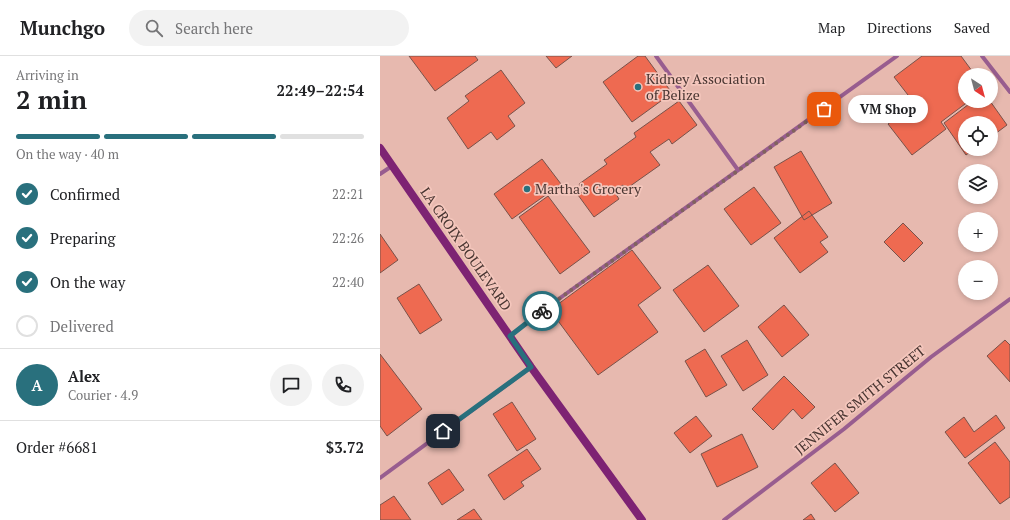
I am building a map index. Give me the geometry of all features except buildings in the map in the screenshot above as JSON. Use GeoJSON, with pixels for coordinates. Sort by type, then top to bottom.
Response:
{"type":"FeatureCollection","features":[{"type":"Feature","properties":{"kind":"street"},"geometry":{"type":"LineString","coordinates":[[656,56],[738,170]]}},
{"type":"Feature","properties":{"kind":"street"},"geometry":{"type":"LineString","coordinates":[[510,336],[542,311],[897,56]]}},
{"type":"Feature","properties":{"kind":"street"},"geometry":{"type":"LineString","coordinates":[[982,56],[1010,92]]}},
{"type":"Feature","properties":{"kind":"street","name":"LA CROIX BOULEVARD"},"geometry":{"type":"LineString","coordinates":[[380,148],[531,367],[642,520]]}},
{"type":"Feature","properties":{"kind":"street"},"geometry":{"type":"LineString","coordinates":[[380,174],[392,165]]}},
{"type":"Feature","properties":{"kind":"street","name":"JENNIFER SMITH STREET"},"geometry":{"type":"LineString","coordinates":[[724,520],[844,429],[931,357],[1010,298]]}},
{"type":"Feature","properties":{"kind":"street"},"geometry":{"type":"LineString","coordinates":[[380,478],[531,367]]}},
{"type":"Feature","properties":{"kind":"way so far"},"geometry":{"type":"LineString","coordinates":[[542,311],[824,109]]}},
{"type":"Feature","properties":{"kind":"place","name":"Kidney Association of Belize"},"geometry":{"type":"Point","coordinates":[638,87]}},
{"type":"Feature","properties":{"kind":"place","name":"VM Shop"},"geometry":{"type":"Point","coordinates":[824,109]}},
{"type":"Feature","properties":{"kind":"place","name":"Martha's Grocery"},"geometry":{"type":"Point","coordinates":[527,189]}},
{"type":"Feature","properties":{"kind":"route"},"geometry":{"type":"LineString","coordinates":[[443,431],[531,367],[510,336],[542,311]]}}]}
